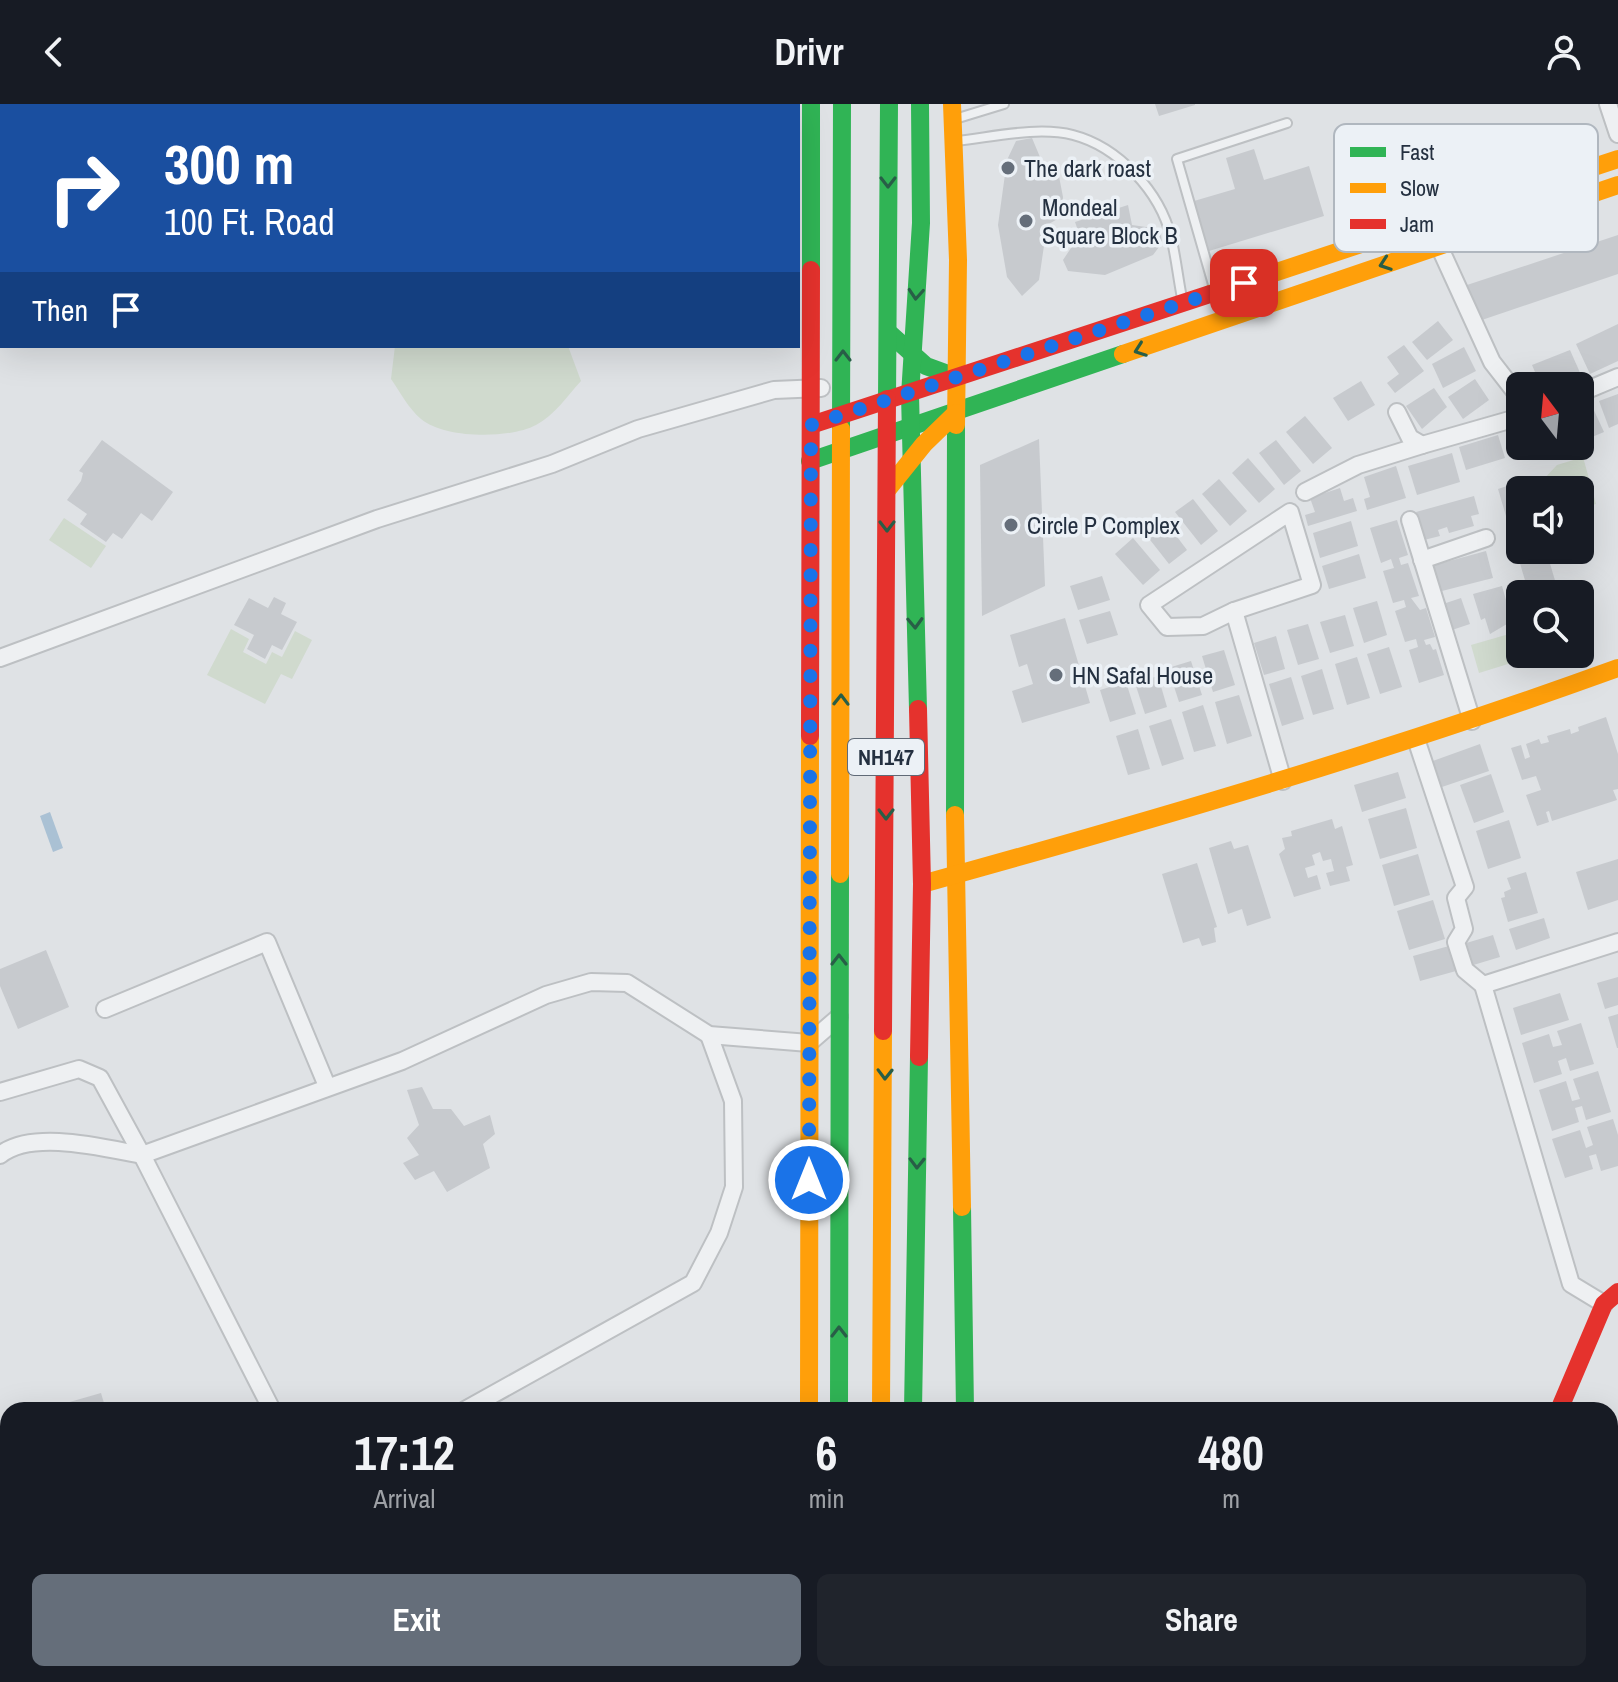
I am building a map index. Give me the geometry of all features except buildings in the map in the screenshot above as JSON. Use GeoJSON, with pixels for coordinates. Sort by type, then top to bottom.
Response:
{"type":"FeatureCollection","features":[{"type":"Feature","properties":{"kind":"main road"},"geometry":{"type":"LineString","coordinates":[[809,1402],[811,104]]}},
{"type":"Feature","properties":{"kind":"main road","name":"NH147"},"geometry":{"type":"LineString","coordinates":[[839,1402],[842,104]]}},
{"type":"Feature","properties":{"kind":"main road","name":"NH147"},"geometry":{"type":"LineString","coordinates":[[881,1402],[889,104]]}},
{"type":"Feature","properties":{"kind":"main road"},"geometry":{"type":"LineString","coordinates":[[913,1402],[922,884],[910,395],[921,223],[920,104]]}},
{"type":"Feature","properties":{"kind":"main road"},"geometry":{"type":"LineString","coordinates":[[952,112],[958,260],[956,413],[959,486],[954,725],[965,1402]]}},
{"type":"Feature","properties":{"kind":"main road"},"geometry":{"type":"LineString","coordinates":[[1598,166],[1618,159]]}},
{"type":"Feature","properties":{"kind":"main road"},"geometry":{"type":"LineString","coordinates":[[1598,192],[1618,185]]}},
{"type":"Feature","properties":{"kind":"main road"},"geometry":{"type":"LineString","coordinates":[[811,425],[910,395],[956,377],[1336,252]]}},
{"type":"Feature","properties":{"kind":"main road"},"geometry":{"type":"LineString","coordinates":[[810,461],[843,453],[1422,252]]}},
{"type":"Feature","properties":{"kind":"main road"},"geometry":{"type":"LineString","coordinates":[[811,285],[842,283]]}},
{"type":"Feature","properties":{"kind":"main road"},"geometry":{"type":"LineString","coordinates":[[888,332],[912,356],[937,372],[956,377]]}},
{"type":"Feature","properties":{"kind":"main road"},"geometry":{"type":"LineString","coordinates":[[887,490],[956,413]]}},
{"type":"Feature","properties":{"kind":"main road"},"geometry":{"type":"LineString","coordinates":[[809,611],[843,612]]}},
{"type":"Feature","properties":{"kind":"main road"},"geometry":{"type":"LineString","coordinates":[[922,884],[958,871],[1283,781],[1472,721],[1618,668]]}},
{"type":"Feature","properties":{"kind":"main road"},"geometry":{"type":"LineString","coordinates":[[1563,1402],[1614,1296]]}},
{"type":"Feature","properties":{"kind":"street"},"geometry":{"type":"LineString","coordinates":[[1608,104],[1618,134]]}},
{"type":"Feature","properties":{"kind":"street"},"geometry":{"type":"LineString","coordinates":[[1442,252],[1492,362],[1506,380]]}},
{"type":"Feature","properties":{"kind":"street"},"geometry":{"type":"LineString","coordinates":[[1594,387],[1618,377]]}},
{"type":"Feature","properties":{"kind":"street"},"geometry":{"type":"LineString","coordinates":[[0,658],[377,519],[552,464],[638,429],[774,390],[843,388]]}},
{"type":"Feature","properties":{"kind":"street"},"geometry":{"type":"LineString","coordinates":[[1397,412],[1410,438],[1422,445]]}},
{"type":"Feature","properties":{"kind":"street"},"geometry":{"type":"LineString","coordinates":[[1305,492],[1358,465],[1506,421]]}},
{"type":"Feature","properties":{"kind":"street"},"geometry":{"type":"LineString","coordinates":[[1290,512],[1312,585],[1234,611],[1203,626],[1167,627],[1149,605],[1290,512]]}},
{"type":"Feature","properties":{"kind":"street"},"geometry":{"type":"LineString","coordinates":[[1410,520],[1472,721]]}},
{"type":"Feature","properties":{"kind":"street"},"geometry":{"type":"LineString","coordinates":[[1422,560],[1486,538]]}},
{"type":"Feature","properties":{"kind":"street"},"geometry":{"type":"LineString","coordinates":[[1234,611],[1283,781]]}},
{"type":"Feature","properties":{"kind":"street"},"geometry":{"type":"LineString","coordinates":[[1416,739],[1465,887],[1456,898],[1464,929],[1456,942],[1465,970],[1483,985],[1571,1284],[1614,1296]]}},
{"type":"Feature","properties":{"kind":"street"},"geometry":{"type":"LineString","coordinates":[[105,1009],[267,942],[327,1086]]}},
{"type":"Feature","properties":{"kind":"street"},"geometry":{"type":"LineString","coordinates":[[1483,985],[1618,942]]}},
{"type":"Feature","properties":{"kind":"street"},"geometry":{"type":"LineString","coordinates":[[0,1155],[9,1147],[58,1141],[142,1155],[402,1061],[546,995],[591,982],[627,983],[709,1035],[809,1043],[839,1017]]}},
{"type":"Feature","properties":{"kind":"street"},"geometry":{"type":"LineString","coordinates":[[479,1402],[693,1283],[719,1233],[734,1187],[733,1101],[709,1035]]}},
{"type":"Feature","properties":{"kind":"street"},"geometry":{"type":"LineString","coordinates":[[0,1092],[79,1069],[100,1078],[268,1402]]}},
{"type":"Feature","properties":{"kind":"lane"},"geometry":{"type":"LineString","coordinates":[[952,112],[1004,104]]}},
{"type":"Feature","properties":{"kind":"lane"},"geometry":{"type":"LineString","coordinates":[[1215,292],[1177,159],[1287,123]]}},
{"type":"Feature","properties":{"kind":"lane"},"geometry":{"type":"LineString","coordinates":[[954,142],[1017,134],[1072,135],[1104,148],[1141,178],[1159,205],[1171,236],[1183,303]]}},
{"type":"Feature","properties":{"kind":"shaded area"},"geometry":{"type":"Polygon","coordinates":[[[395,348],[569,348],[581,381],[555,411],[536,425],[510,433],[478,435],[445,430],[421,419],[391,379],[395,348]]]}},
{"type":"Feature","properties":{"kind":"shaded area"},"geometry":{"type":"Polygon","coordinates":[[[1584,460],[1588,476],[1547,476],[1557,465],[1584,460]]]}},
{"type":"Feature","properties":{"kind":"shaded area"},"geometry":{"type":"Polygon","coordinates":[[[64,518],[106,546],[91,568],[49,540],[64,518]]]}},
{"type":"Feature","properties":{"kind":"shaded area"},"geometry":{"type":"Polygon","coordinates":[[[231,629],[249,639],[243,652],[266,664],[272,652],[282,657],[295,631],[312,640],[292,679],[281,674],[265,704],[207,675],[231,629]]]}},
{"type":"Feature","properties":{"kind":"shaded area"},"geometry":{"type":"Polygon","coordinates":[[[1506,635],[1506,665],[1479,673],[1471,645],[1506,635]]]}},
{"type":"Feature","properties":{"kind":"water"},"geometry":{"type":"Polygon","coordinates":[[[50,812],[63,848],[53,852],[40,816],[50,812]]]}},
{"type":"Feature","properties":{"kind":"traffic: fast"},"geometry":{"type":"LineString","coordinates":[[811,104],[811,270]]}},
{"type":"Feature","properties":{"kind":"traffic: fast"},"geometry":{"type":"LineString","coordinates":[[841,429],[842,104]]}},
{"type":"Feature","properties":{"kind":"traffic: fast"},"geometry":{"type":"LineString","coordinates":[[887,399],[889,104]]}},
{"type":"Feature","properties":{"kind":"traffic: fast"},"geometry":{"type":"LineString","coordinates":[[918,709],[910,395],[921,223],[920,104]]}},
{"type":"Feature","properties":{"kind":"traffic: fast"},"geometry":{"type":"LineString","coordinates":[[888,332],[926,366],[956,377]]}},
{"type":"Feature","properties":{"kind":"traffic: fast"},"geometry":{"type":"LineString","coordinates":[[810,461],[1123,354]]}},
{"type":"Feature","properties":{"kind":"traffic: fast"},"geometry":{"type":"LineString","coordinates":[[955,815],[956,425]]}},
{"type":"Feature","properties":{"kind":"traffic: fast"},"geometry":{"type":"LineString","coordinates":[[839,1402],[840,874]]}},
{"type":"Feature","properties":{"kind":"traffic: fast"},"geometry":{"type":"LineString","coordinates":[[913,1402],[919,1057]]}},
{"type":"Feature","properties":{"kind":"traffic: fast"},"geometry":{"type":"LineString","coordinates":[[962,1207],[965,1402]]}},
{"type":"Feature","properties":{"kind":"traffic: slow"},"geometry":{"type":"LineString","coordinates":[[952,104],[958,260],[956,425]]}},
{"type":"Feature","properties":{"kind":"traffic: slow"},"geometry":{"type":"LineString","coordinates":[[1598,166],[1618,159]]}},
{"type":"Feature","properties":{"kind":"traffic: slow"},"geometry":{"type":"LineString","coordinates":[[1598,192],[1618,185]]}},
{"type":"Feature","properties":{"kind":"traffic: slow"},"geometry":{"type":"LineString","coordinates":[[1210,294],[1337,252]]}},
{"type":"Feature","properties":{"kind":"traffic: slow"},"geometry":{"type":"LineString","coordinates":[[1123,354],[1422,252]]}},
{"type":"Feature","properties":{"kind":"traffic: slow"},"geometry":{"type":"LineString","coordinates":[[887,490],[924,444],[956,413]]}},
{"type":"Feature","properties":{"kind":"traffic: slow"},"geometry":{"type":"LineString","coordinates":[[840,874],[841,429]]}},
{"type":"Feature","properties":{"kind":"traffic: slow"},"geometry":{"type":"LineString","coordinates":[[922,884],[1272,783],[1446,728],[1618,668]]}},
{"type":"Feature","properties":{"kind":"traffic: slow"},"geometry":{"type":"LineString","coordinates":[[809,1402],[810,736]]}},
{"type":"Feature","properties":{"kind":"traffic: slow"},"geometry":{"type":"LineString","coordinates":[[955,815],[962,1207]]}},
{"type":"Feature","properties":{"kind":"traffic: slow"},"geometry":{"type":"LineString","coordinates":[[881,1402],[883,1031]]}},
{"type":"Feature","properties":{"kind":"traffic: jam"},"geometry":{"type":"LineString","coordinates":[[810,736],[811,270]]}},
{"type":"Feature","properties":{"kind":"traffic: jam"},"geometry":{"type":"LineString","coordinates":[[811,425],[1210,294]]}},
{"type":"Feature","properties":{"kind":"traffic: jam"},"geometry":{"type":"LineString","coordinates":[[883,1031],[887,399]]}},
{"type":"Feature","properties":{"kind":"traffic: jam"},"geometry":{"type":"LineString","coordinates":[[918,709],[922,884],[919,1057]]}},
{"type":"Feature","properties":{"kind":"traffic: jam"},"geometry":{"type":"LineString","coordinates":[[1562,1402],[1604,1304],[1618,1292]]}},
{"type":"Feature","properties":{"kind":"place","name":"The dark roast"},"geometry":{"type":"Point","coordinates":[1008,168]}},
{"type":"Feature","properties":{"kind":"place","name":"Mondeal Square Block B"},"geometry":{"type":"Point","coordinates":[1026,221]}},
{"type":"Feature","properties":{"kind":"place","name":"Circle P Complex"},"geometry":{"type":"Point","coordinates":[1011,525]}},
{"type":"Feature","properties":{"kind":"place","name":"HN Safal House"},"geometry":{"type":"Point","coordinates":[1056,675]}},
{"type":"Feature","properties":{"kind":"route"},"geometry":{"type":"LineString","coordinates":[[809,1180],[811,425],[1244,283]]}}]}
